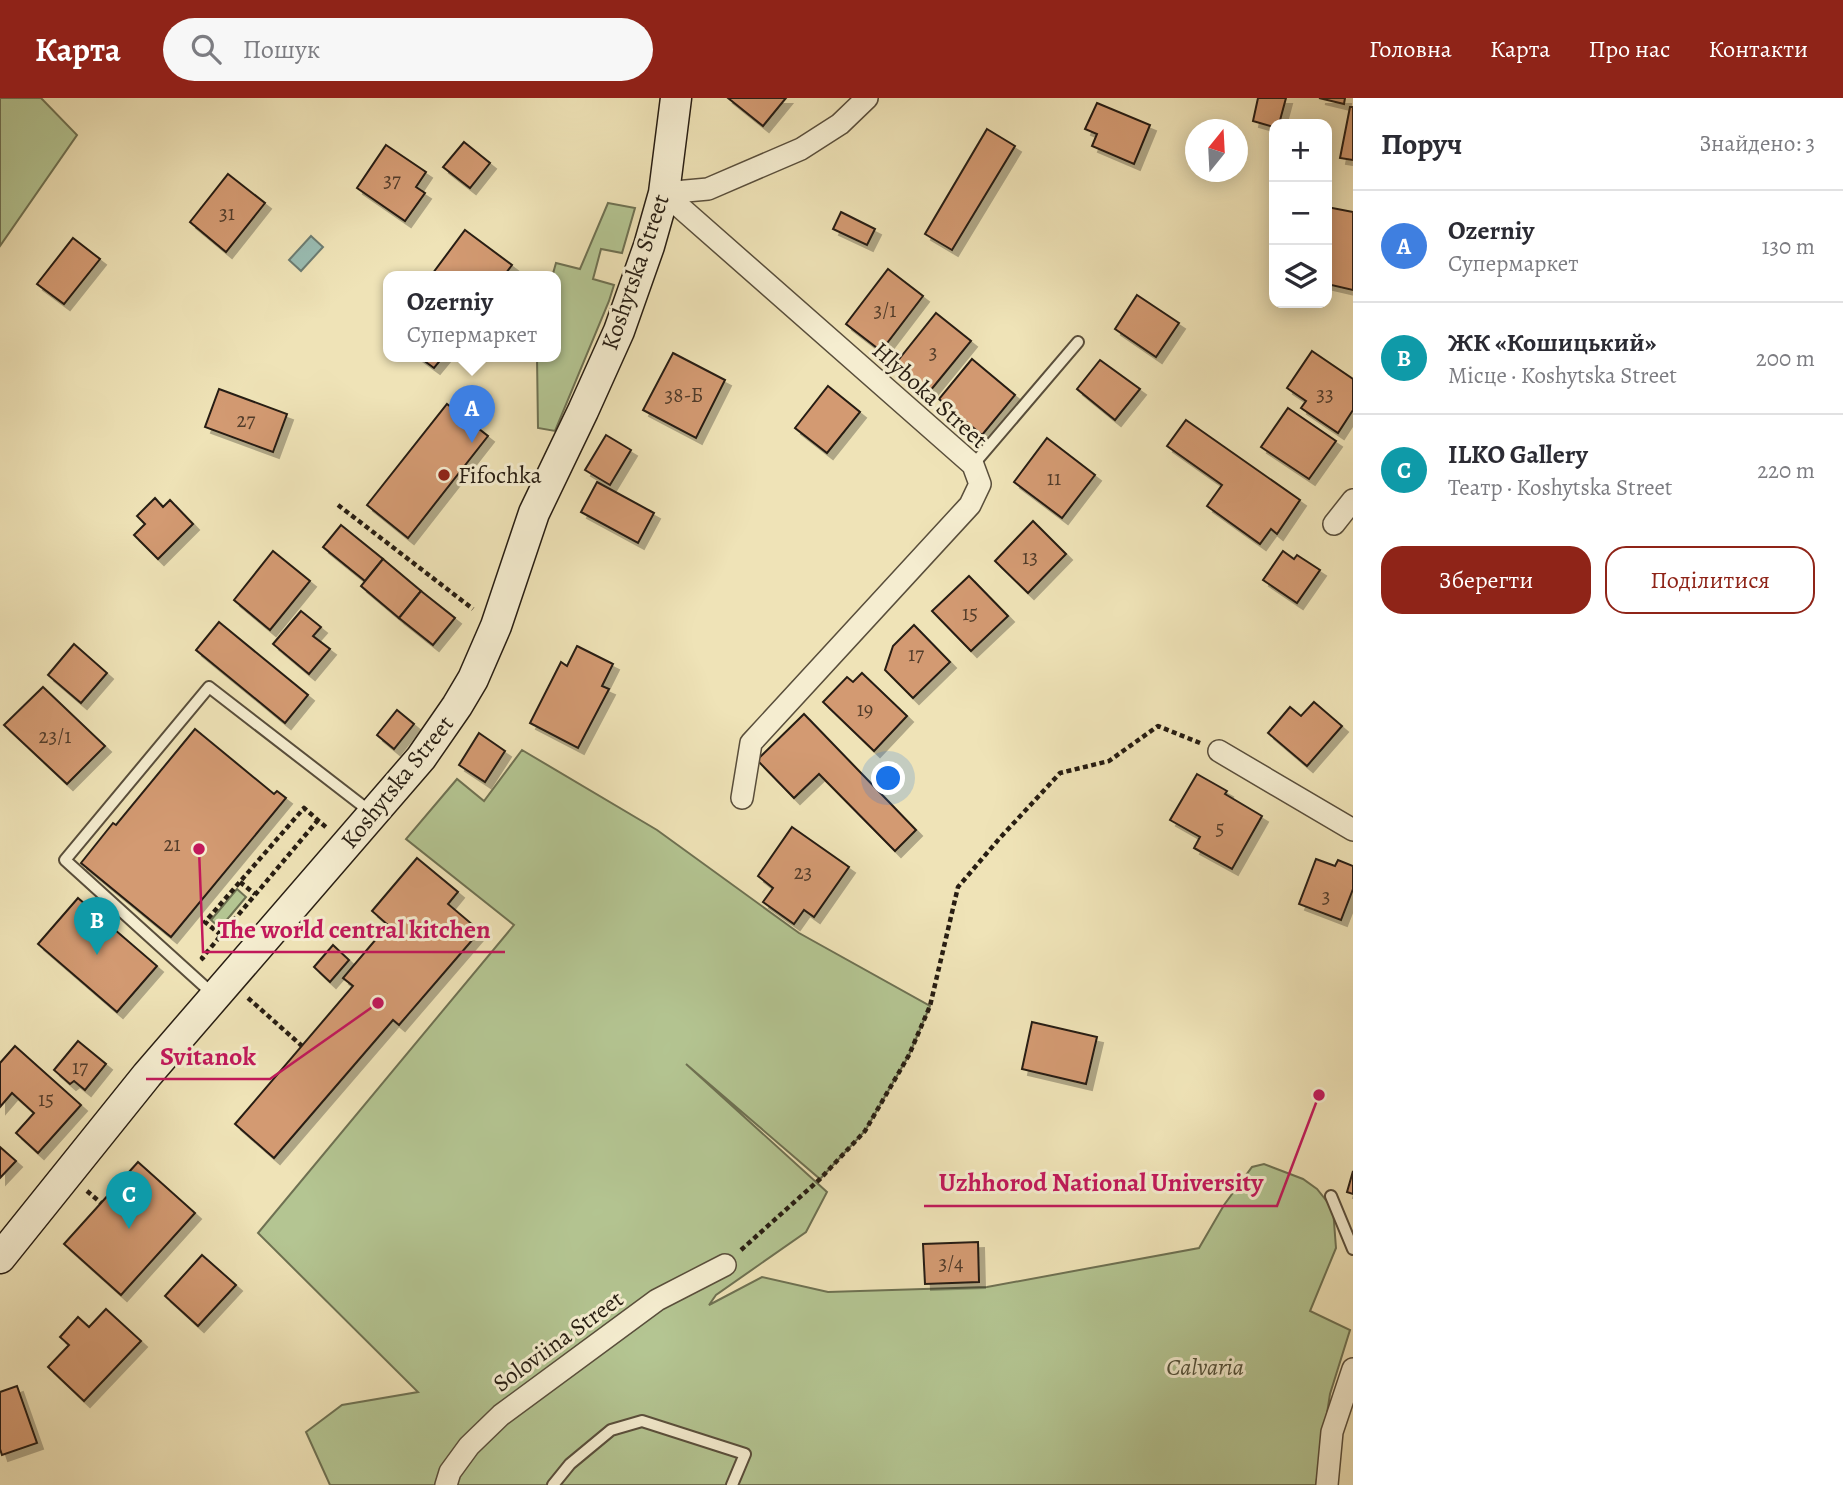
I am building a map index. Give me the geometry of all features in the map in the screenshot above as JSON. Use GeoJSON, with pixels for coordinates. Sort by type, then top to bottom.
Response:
{"type":"FeatureCollection","features":[{"type":"Feature","properties":{"kind":"street","name":"Koshytska Street"},"geometry":{"type":"LineString","coordinates":[[0,1258],[147,1075],[421,758],[473,679],[496,626],[534,513],[619,331],[649,246],[664,193],[676,98]]}},
{"type":"Feature","properties":{"kind":"street"},"geometry":{"type":"LineString","coordinates":[[664,193],[708,189],[801,149],[840,124],[867,98]]}},
{"type":"Feature","properties":{"kind":"street","name":"Hlyboka Street"},"geometry":{"type":"LineString","coordinates":[[664,193],[973,465],[980,484],[970,505],[751,743],[742,799]]}},
{"type":"Feature","properties":{"kind":"street"},"geometry":{"type":"LineString","coordinates":[[1334,524],[1353,500]]}},
{"type":"Feature","properties":{"kind":"street"},"geometry":{"type":"LineString","coordinates":[[1219,751],[1353,830]]}},
{"type":"Feature","properties":{"kind":"street","name":"Soloviina Street"},"geometry":{"type":"LineString","coordinates":[[446,1485],[450,1472],[468,1446],[501,1415],[657,1300],[725,1265]]}},
{"type":"Feature","properties":{"kind":"street"},"geometry":{"type":"LineString","coordinates":[[1326,1485],[1332,1432],[1353,1369]]}},
{"type":"Feature","properties":{"kind":"lane"},"geometry":{"type":"LineString","coordinates":[[973,465],[1078,342]]}},
{"type":"Feature","properties":{"kind":"lane"},"geometry":{"type":"LineString","coordinates":[[223,989],[65,860],[209,687],[374,814]]}},
{"type":"Feature","properties":{"kind":"lane"},"geometry":{"type":"LineString","coordinates":[[1331,1196],[1353,1249]]}},
{"type":"Feature","properties":{"kind":"lane"},"geometry":{"type":"LineString","coordinates":[[553,1485],[570,1464],[611,1430],[642,1421],[745,1454],[732,1485]]}},
{"type":"Feature","properties":{"kind":"path"},"geometry":{"type":"LineString","coordinates":[[338,505],[496,626]]}},
{"type":"Feature","properties":{"kind":"path"},"geometry":{"type":"LineString","coordinates":[[725,1265],[820,1179],[864,1130],[909,1055],[930,1006],[958,887],[1060,773],[1109,761],[1158,726],[1219,751]]}},
{"type":"Feature","properties":{"kind":"path"},"geometry":{"type":"LineString","coordinates":[[221,935],[205,922],[304,808]]}},
{"type":"Feature","properties":{"kind":"path"},"geometry":{"type":"LineString","coordinates":[[302,1046],[223,989],[202,958],[318,820]]}},
{"type":"Feature","properties":{"kind":"path"},"geometry":{"type":"LineString","coordinates":[[240,882],[255,894]]}},
{"type":"Feature","properties":{"kind":"path"},"geometry":{"type":"LineString","coordinates":[[87,1190],[101,1203]]}},
{"type":"Feature","properties":{"kind":"green space"},"geometry":{"type":"Polygon","coordinates":[[[0,98],[41,98],[77,135],[0,246],[0,98]]]}},
{"type":"Feature","properties":{"kind":"green space"},"geometry":{"type":"Polygon","coordinates":[[[608,203],[635,208],[622,253],[601,249],[593,279],[614,285],[555,431],[538,428],[537,362],[561,362],[561,271],[554,271],[556,263],[580,269],[608,203]]]}},
{"type":"Feature","properties":{"kind":"green space","name":"Calvaria"},"geometry":{"type":"Polygon","coordinates":[[[522,750],[657,830],[799,933],[930,1006],[909,1055],[865,1131],[820,1179],[686,1064],[827,1192],[806,1232],[716,1295],[709,1305],[762,1277],[828,1292],[987,1287],[1199,1248],[1224,1205],[1252,1167],[1264,1164],[1303,1179],[1317,1189],[1333,1209],[1336,1248],[1310,1311],[1350,1330],[1330,1394],[1316,1485],[330,1485],[306,1432],[342,1405],[418,1392],[258,1233],[514,925],[406,839],[457,779],[484,801],[522,750]]]}},
{"type":"Feature","properties":{"kind":"green space"},"geometry":{"type":"Polygon","coordinates":[[[237,889],[246,897],[220,928],[211,920],[237,889]]]}},
{"type":"Feature","properties":{"kind":"water"},"geometry":{"type":"Polygon","coordinates":[[[311,236],[323,247],[301,271],[289,260],[311,236]]]}},
{"type":"Feature","properties":{"kind":"building"},"geometry":{"type":"Polygon","coordinates":[[[728,98],[786,98],[763,126],[728,98]]]}},
{"type":"Feature","properties":{"kind":"building"},"geometry":{"type":"Polygon","coordinates":[[[1258,98],[1286,98],[1280,119],[1269,119],[1269,126],[1253,121],[1258,98]]]}},
{"type":"Feature","properties":{"kind":"building"},"geometry":{"type":"Polygon","coordinates":[[[1319,98],[1345,98],[1344,104],[1319,98]]]}},
{"type":"Feature","properties":{"kind":"building"},"geometry":{"type":"Polygon","coordinates":[[[1097,103],[1150,125],[1134,164],[1092,146],[1097,134],[1085,129],[1097,103]]]}},
{"type":"Feature","properties":{"kind":"building"},"geometry":{"type":"Polygon","coordinates":[[[1350,107],[1353,107],[1353,160],[1340,158],[1350,107]]]}},
{"type":"Feature","properties":{"kind":"building"},"geometry":{"type":"Polygon","coordinates":[[[987,129],[1015,146],[952,250],[925,234],[987,129]]]}},
{"type":"Feature","properties":{"kind":"building"},"geometry":{"type":"Polygon","coordinates":[[[464,142],[490,163],[470,188],[443,167],[464,142]]]}},
{"type":"Feature","properties":{"kind":"building"},"geometry":{"type":"Polygon","coordinates":[[[386,145],[426,172],[416,187],[425,193],[405,221],[357,188],[386,145]]]}},
{"type":"Feature","properties":{"kind":"building"},"geometry":{"type":"Polygon","coordinates":[[[228,174],[265,203],[226,252],[190,222],[228,174]]]}},
{"type":"Feature","properties":{"kind":"building"},"geometry":{"type":"Polygon","coordinates":[[[1332,208],[1353,212],[1353,290],[1332,285],[1332,208]]]}},
{"type":"Feature","properties":{"kind":"building"},"geometry":{"type":"Polygon","coordinates":[[[841,212],[875,229],[867,245],[833,229],[841,212]]]}},
{"type":"Feature","properties":{"kind":"building"},"geometry":{"type":"Polygon","coordinates":[[[465,230],[512,265],[508,271],[434,271],[465,230]]]}},
{"type":"Feature","properties":{"kind":"building"},"geometry":{"type":"Polygon","coordinates":[[[73,238],[100,259],[64,304],[37,284],[73,238]]]}},
{"type":"Feature","properties":{"kind":"building"},"geometry":{"type":"Polygon","coordinates":[[[888,269],[923,296],[881,351],[846,324],[888,269]]]}},
{"type":"Feature","properties":{"kind":"building"},"geometry":{"type":"Polygon","coordinates":[[[1137,295],[1179,323],[1156,357],[1115,329],[1137,295]]]}},
{"type":"Feature","properties":{"kind":"building"},"geometry":{"type":"Polygon","coordinates":[[[936,313],[971,341],[930,391],[896,363],[936,313]]]}},
{"type":"Feature","properties":{"kind":"building"},"geometry":{"type":"Polygon","coordinates":[[[1312,351],[1353,379],[1353,410],[1338,433],[1301,408],[1306,401],[1287,388],[1312,351]]]}},
{"type":"Feature","properties":{"kind":"building"},"geometry":{"type":"Polygon","coordinates":[[[673,353],[725,380],[696,438],[643,410],[673,353]]]}},
{"type":"Feature","properties":{"kind":"building"},"geometry":{"type":"Polygon","coordinates":[[[972,359],[1015,395],[982,435],[939,399],[972,359]]]}},
{"type":"Feature","properties":{"kind":"building"},"geometry":{"type":"Polygon","coordinates":[[[1100,360],[1140,389],[1115,420],[1077,389],[1100,360]]]}},
{"type":"Feature","properties":{"kind":"building"},"geometry":{"type":"Polygon","coordinates":[[[426,362],[439,362],[434,368],[426,362]]]}},
{"type":"Feature","properties":{"kind":"building"},"geometry":{"type":"Polygon","coordinates":[[[828,386],[860,412],[827,453],[795,428],[828,386]]]}},
{"type":"Feature","properties":{"kind":"building"},"geometry":{"type":"Polygon","coordinates":[[[219,389],[287,414],[273,452],[205,427],[219,389]]]}},
{"type":"Feature","properties":{"kind":"building"},"geometry":{"type":"Polygon","coordinates":[[[447,404],[488,436],[408,538],[367,505],[447,404]]]}},
{"type":"Feature","properties":{"kind":"building"},"geometry":{"type":"Polygon","coordinates":[[[1288,408],[1336,441],[1309,479],[1261,447],[1288,408]]]}},
{"type":"Feature","properties":{"kind":"building"},"geometry":{"type":"Polygon","coordinates":[[[1186,420],[1300,500],[1277,534],[1271,529],[1260,544],[1207,506],[1222,485],[1167,446],[1186,420]]]}},
{"type":"Feature","properties":{"kind":"building"},"geometry":{"type":"Polygon","coordinates":[[[606,435],[631,450],[610,485],[585,470],[606,435]]]}},
{"type":"Feature","properties":{"kind":"building"},"geometry":{"type":"Polygon","coordinates":[[[1047,438],[1095,475],[1062,518],[1014,482],[1047,438]]]}},
{"type":"Feature","properties":{"kind":"building"},"geometry":{"type":"Polygon","coordinates":[[[597,482],[654,513],[638,543],[581,512],[597,482]]]}},
{"type":"Feature","properties":{"kind":"building"},"geometry":{"type":"Polygon","coordinates":[[[155,498],[163,507],[170,500],[193,524],[158,559],[134,535],[145,524],[137,516],[155,498]]]}},
{"type":"Feature","properties":{"kind":"building"},"geometry":{"type":"Polygon","coordinates":[[[1033,521],[1066,554],[1028,593],[995,561],[1033,521]]]}},
{"type":"Feature","properties":{"kind":"building"},"geometry":{"type":"Polygon","coordinates":[[[341,525],[383,559],[365,581],[323,547],[341,525]]]}},
{"type":"Feature","properties":{"kind":"building"},"geometry":{"type":"Polygon","coordinates":[[[273,551],[310,581],[270,630],[234,600],[273,551]]]}},
{"type":"Feature","properties":{"kind":"building"},"geometry":{"type":"Polygon","coordinates":[[[1283,551],[1294,559],[1297,555],[1320,570],[1297,603],[1263,580],[1283,551]]]}},
{"type":"Feature","properties":{"kind":"building"},"geometry":{"type":"Polygon","coordinates":[[[383,559],[421,591],[399,618],[361,586],[383,559]]]}},
{"type":"Feature","properties":{"kind":"building"},"geometry":{"type":"Polygon","coordinates":[[[969,576],[1008,616],[971,651],[932,611],[969,576]]]}},
{"type":"Feature","properties":{"kind":"building"},"geometry":{"type":"Polygon","coordinates":[[[421,591],[455,618],[433,645],[399,618],[421,591]]]}},
{"type":"Feature","properties":{"kind":"building"},"geometry":{"type":"Polygon","coordinates":[[[301,611],[321,627],[313,636],[330,649],[309,674],[273,644],[301,611]]]}},
{"type":"Feature","properties":{"kind":"building"},"geometry":{"type":"Polygon","coordinates":[[[219,622],[308,695],[285,723],[196,650],[219,622]]]}},
{"type":"Feature","properties":{"kind":"building"},"geometry":{"type":"Polygon","coordinates":[[[914,625],[950,662],[913,698],[885,670],[893,646],[914,625]]]}},
{"type":"Feature","properties":{"kind":"building"},"geometry":{"type":"Polygon","coordinates":[[[74,644],[107,673],[81,703],[48,675],[74,644]]]}},
{"type":"Feature","properties":{"kind":"building"},"geometry":{"type":"Polygon","coordinates":[[[577,646],[613,664],[602,686],[609,689],[578,748],[530,723],[561,662],[567,666],[577,646]]]}},
{"type":"Feature","properties":{"kind":"building"},"geometry":{"type":"Polygon","coordinates":[[[862,673],[907,716],[874,751],[823,702],[847,677],[853,682],[862,673]]]}},
{"type":"Feature","properties":{"kind":"building"},"geometry":{"type":"Polygon","coordinates":[[[43,687],[105,746],[67,784],[4,725],[43,687]]]}},
{"type":"Feature","properties":{"kind":"building"},"geometry":{"type":"Polygon","coordinates":[[[1314,702],[1342,726],[1307,766],[1268,733],[1290,707],[1301,716],[1314,702]]]}},
{"type":"Feature","properties":{"kind":"building"},"geometry":{"type":"Polygon","coordinates":[[[397,710],[414,724],[394,749],[377,735],[397,710]]]}},
{"type":"Feature","properties":{"kind":"building"},"geometry":{"type":"Polygon","coordinates":[[[804,714],[916,830],[895,851],[819,774],[794,798],[757,760],[804,714]]]}},
{"type":"Feature","properties":{"kind":"building"},"geometry":{"type":"Polygon","coordinates":[[[195,729],[274,794],[277,791],[286,798],[171,937],[81,863],[195,729]]]}},
{"type":"Feature","properties":{"kind":"building"},"geometry":{"type":"Polygon","coordinates":[[[479,733],[505,751],[485,782],[459,765],[479,733]]]}},
{"type":"Feature","properties":{"kind":"building"},"geometry":{"type":"Polygon","coordinates":[[[1197,774],[1262,816],[1232,869],[1194,848],[1200,837],[1170,820],[1197,774]]]}},
{"type":"Feature","properties":{"kind":"building"},"geometry":{"type":"Polygon","coordinates":[[[792,827],[849,867],[814,917],[804,910],[794,924],[763,902],[773,888],[758,876],[792,827]]]}},
{"type":"Feature","properties":{"kind":"building"},"geometry":{"type":"Polygon","coordinates":[[[417,858],[458,892],[448,904],[480,931],[399,1025],[393,1020],[274,1158],[235,1124],[353,986],[343,978],[388,925],[372,911],[417,858]]]}},
{"type":"Feature","properties":{"kind":"building"},"geometry":{"type":"Polygon","coordinates":[[[1316,859],[1335,866],[1338,860],[1353,866],[1353,889],[1341,920],[1299,904],[1316,859]]]}},
{"type":"Feature","properties":{"kind":"building"},"geometry":{"type":"Polygon","coordinates":[[[78,898],[157,966],[117,1012],[38,944],[78,898]]]}},
{"type":"Feature","properties":{"kind":"building"},"geometry":{"type":"Polygon","coordinates":[[[333,945],[349,960],[330,982],[314,967],[333,945]]]}},
{"type":"Feature","properties":{"kind":"building"},"geometry":{"type":"Polygon","coordinates":[[[1032,1022],[1097,1037],[1086,1084],[1022,1069],[1032,1022]]]}},
{"type":"Feature","properties":{"kind":"building"},"geometry":{"type":"Polygon","coordinates":[[[78,1041],[106,1064],[85,1090],[74,1081],[70,1084],[54,1070],[78,1041]]]}},
{"type":"Feature","properties":{"kind":"building"},"geometry":{"type":"Polygon","coordinates":[[[15,1046],[81,1105],[38,1153],[16,1133],[34,1113],[12,1093],[0,1107],[0,1063],[15,1046]]]}},
{"type":"Feature","properties":{"kind":"building"},"geometry":{"type":"Polygon","coordinates":[[[0,1147],[16,1161],[0,1178],[0,1147]]]}},
{"type":"Feature","properties":{"kind":"building"},"geometry":{"type":"Polygon","coordinates":[[[138,1162],[195,1213],[121,1295],[64,1244],[138,1162]]]}},
{"type":"Feature","properties":{"kind":"building"},"geometry":{"type":"Polygon","coordinates":[[[1353,1171],[1353,1194],[1347,1192],[1353,1171]]]}},
{"type":"Feature","properties":{"kind":"building"},"geometry":{"type":"Polygon","coordinates":[[[978,1242],[979,1282],[925,1284],[923,1244],[978,1242]]]}},
{"type":"Feature","properties":{"kind":"building"},"geometry":{"type":"Polygon","coordinates":[[[202,1255],[236,1285],[198,1326],[165,1296],[202,1255]]]}},
{"type":"Feature","properties":{"kind":"building"},"geometry":{"type":"Polygon","coordinates":[[[106,1309],[141,1341],[84,1401],[48,1367],[69,1345],[60,1337],[78,1317],[89,1327],[106,1309]]]}},
{"type":"Feature","properties":{"kind":"building"},"geometry":{"type":"Polygon","coordinates":[[[17,1386],[37,1443],[2,1455],[0,1392],[17,1386]]]}},
{"type":"Feature","properties":{"kind":"place","name":"Ozerniy"},"geometry":{"type":"Point","coordinates":[472,443]}},
{"type":"Feature","properties":{"kind":"place","name":"Fifochka"},"geometry":{"type":"Point","coordinates":[444,475]}},
{"type":"Feature","properties":{"kind":"place","name":"The world central kitchen"},"geometry":{"type":"Point","coordinates":[199,849]}},
{"type":"Feature","properties":{"kind":"place","name":"ЖК «Кошицький»"},"geometry":{"type":"Point","coordinates":[97,955]}},
{"type":"Feature","properties":{"kind":"place","name":"Svitanok"},"geometry":{"type":"Point","coordinates":[378,1003]}},
{"type":"Feature","properties":{"kind":"place","name":"Uzhhorod National University"},"geometry":{"type":"Point","coordinates":[1319,1095]}},
{"type":"Feature","properties":{"kind":"place","name":"ILKO Gallery"},"geometry":{"type":"Point","coordinates":[129,1229]}}]}
